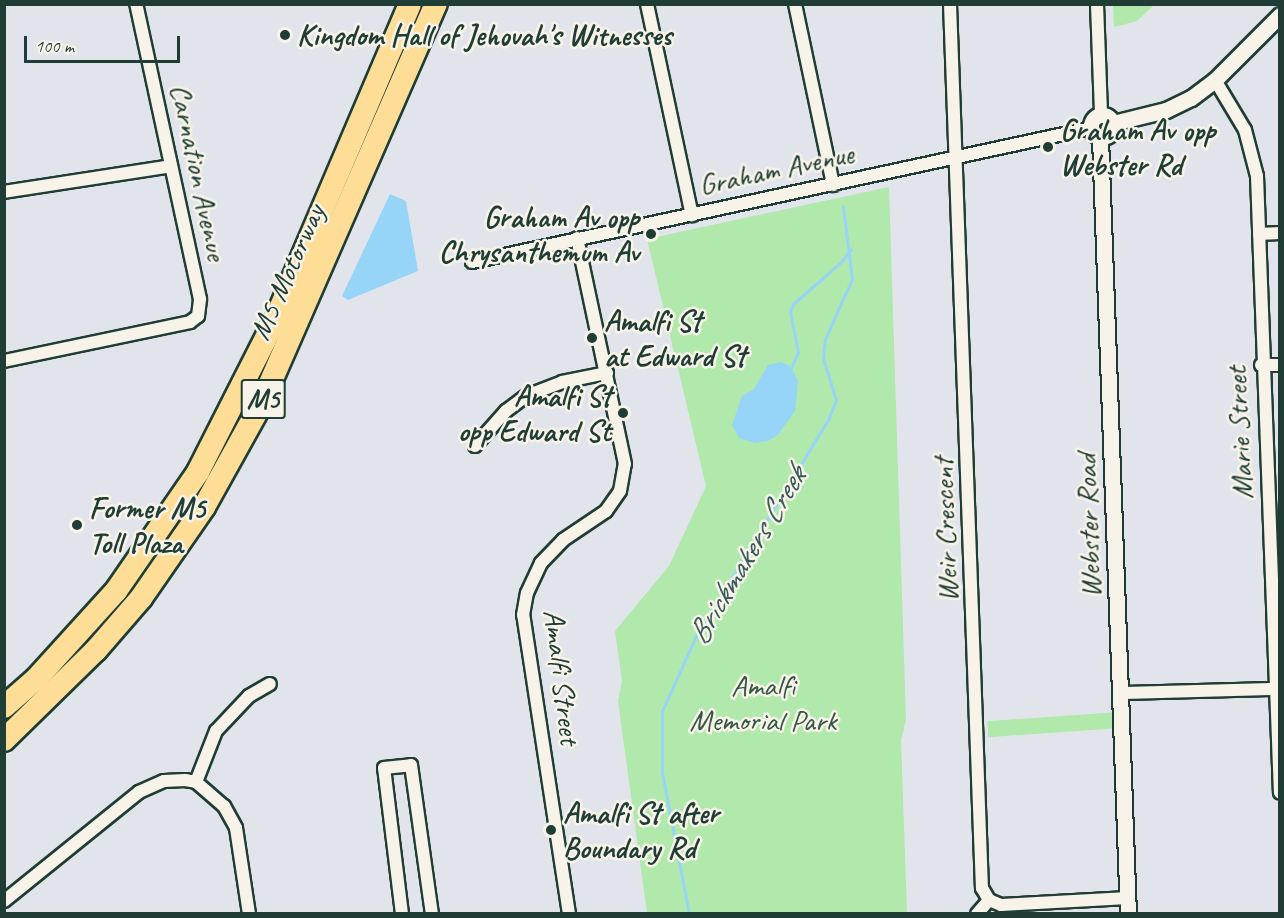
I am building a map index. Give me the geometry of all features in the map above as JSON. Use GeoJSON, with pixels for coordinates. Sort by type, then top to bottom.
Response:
{"type":"FeatureCollection","features":[{"type":"Feature","properties":{"kind":"highway","name":"M5 Motorway"},"geometry":{"type":"LineString","coordinates":[[4,707],[37,678],[116,591],[198,472],[277,316],[410,4]]}},
{"type":"Feature","properties":{"kind":"highway","name":"M5 Motorway"},"geometry":{"type":"LineString","coordinates":[[4,740],[96,650],[141,598],[204,507],[261,404],[436,4]]}},
{"type":"Feature","properties":{"kind":"street","name":"Carnation Avenue"},"geometry":{"type":"LineString","coordinates":[[4,361],[190,322],[198,316],[200,299],[136,4]]}},
{"type":"Feature","properties":{"kind":"street"},"geometry":{"type":"LineString","coordinates":[[647,4],[692,215]]}},
{"type":"Feature","properties":{"kind":"street"},"geometry":{"type":"LineString","coordinates":[[795,4],[833,185]]}},
{"type":"Feature","properties":{"kind":"street","name":"Weir Crescent"},"geometry":{"type":"LineString","coordinates":[[950,4],[982,883],[989,900]]}},
{"type":"Feature","properties":{"kind":"street"},"geometry":{"type":"LineString","coordinates":[[1097,4],[1107,119]]}},
{"type":"Feature","properties":{"kind":"street"},"geometry":{"type":"LineString","coordinates":[[1096,132],[1093,119],[1166,110],[1215,80],[1280,15]]}},
{"type":"Feature","properties":{"kind":"street","name":"Marie Street"},"geometry":{"type":"LineString","coordinates":[[1215,80],[1235,111],[1253,150],[1259,234],[1261,365],[1274,508],[1276,644],[1274,688],[1280,793]]}},
{"type":"Feature","properties":{"kind":"street","name":"Graham Avenue"},"geometry":{"type":"LineString","coordinates":[[472,262],[957,157],[1096,132]]}},
{"type":"Feature","properties":{"kind":"street","name":"Webster Road"},"geometry":{"type":"LineString","coordinates":[[1096,132],[1121,693],[1128,906]]}},
{"type":"Feature","properties":{"kind":"street"},"geometry":{"type":"LineString","coordinates":[[4,192],[171,166]]}},
{"type":"Feature","properties":{"kind":"street"},"geometry":{"type":"LineString","coordinates":[[1259,234],[1280,233]]}},
{"type":"Feature","properties":{"kind":"street","name":"Amalfi Street"},"geometry":{"type":"LineString","coordinates":[[569,914],[523,615],[531,581],[548,554],[600,518],[620,490],[624,457],[578,238]]}},
{"type":"Feature","properties":{"kind":"street"},"geometry":{"type":"LineString","coordinates":[[1261,365],[1280,365]]}},
{"type":"Feature","properties":{"kind":"street"},"geometry":{"type":"LineString","coordinates":[[475,446],[506,411],[526,396],[562,382],[607,373]]}},
{"type":"Feature","properties":{"kind":"street"},"geometry":{"type":"LineString","coordinates":[[196,782],[216,730],[249,696],[270,684]]}},
{"type":"Feature","properties":{"kind":"street"},"geometry":{"type":"LineString","coordinates":[[1121,693],[1274,688]]}},
{"type":"Feature","properties":{"kind":"street"},"geometry":{"type":"LineString","coordinates":[[402,914],[384,768],[411,765],[432,914]]}},
{"type":"Feature","properties":{"kind":"street"},"geometry":{"type":"LineString","coordinates":[[4,901],[139,792],[164,781],[196,782],[224,806],[236,828],[249,914]]}},
{"type":"Feature","properties":{"kind":"street"},"geometry":{"type":"LineString","coordinates":[[977,914],[989,900],[1006,905],[1128,906]]}},
{"type":"Feature","properties":{"kind":"green space"},"geometry":{"type":"Polygon","coordinates":[[[1113,4],[1154,5],[1137,21],[1114,27],[1113,4]]]}},
{"type":"Feature","properties":{"kind":"green space","name":"Amalfi Memorial Park"},"geometry":{"type":"Polygon","coordinates":[[[889,187],[906,720],[901,740],[907,913],[647,913],[618,701],[622,681],[615,631],[669,566],[706,486],[647,239],[889,187]]]}},
{"type":"Feature","properties":{"kind":"green space"},"geometry":{"type":"Polygon","coordinates":[[[1119,712],[1120,728],[988,737],[987,721],[1119,712]]]}},
{"type":"Feature","properties":{"kind":"water"},"geometry":{"type":"Polygon","coordinates":[[[390,194],[406,201],[418,271],[348,300],[342,296],[390,194]]]}},
{"type":"Feature","properties":{"kind":"water"},"geometry":{"type":"Polygon","coordinates":[[[781,362],[790,366],[798,380],[795,411],[778,435],[768,441],[755,443],[739,438],[732,425],[742,396],[754,389],[768,365],[781,362]]]}},
{"type":"Feature","properties":{"kind":"waterway","name":"Brickmakers Creek"},"geometry":{"type":"LineString","coordinates":[[689,914],[662,772],[662,711],[696,636],[828,420],[836,400],[823,358],[825,339],[852,279],[843,207]]}},
{"type":"Feature","properties":{"kind":"waterway"},"geometry":{"type":"LineString","coordinates":[[791,368],[798,352],[790,312],[793,304],[841,262],[851,249]]}},
{"type":"Feature","properties":{"kind":"place","name":"Kingdom Hall of Jehovah's Witnesses"},"geometry":{"type":"Point","coordinates":[285,35]}},
{"type":"Feature","properties":{"kind":"place","name":"Graham Av opp Webster Rd"},"geometry":{"type":"Point","coordinates":[1048,147]}},
{"type":"Feature","properties":{"kind":"place","name":"Graham Av opp Chrysanthemum Av"},"geometry":{"type":"Point","coordinates":[651,234]}},
{"type":"Feature","properties":{"kind":"place","name":"Amalfi St at Edward St"},"geometry":{"type":"Point","coordinates":[592,338]}},
{"type":"Feature","properties":{"kind":"place","name":"Amalfi St opp Edward St"},"geometry":{"type":"Point","coordinates":[623,413]}},
{"type":"Feature","properties":{"kind":"place","name":"Former M5 Toll Plaza"},"geometry":{"type":"Point","coordinates":[77,525]}},
{"type":"Feature","properties":{"kind":"place","name":"Amalfi St after Boundary Rd"},"geometry":{"type":"Point","coordinates":[551,830]}}]}
